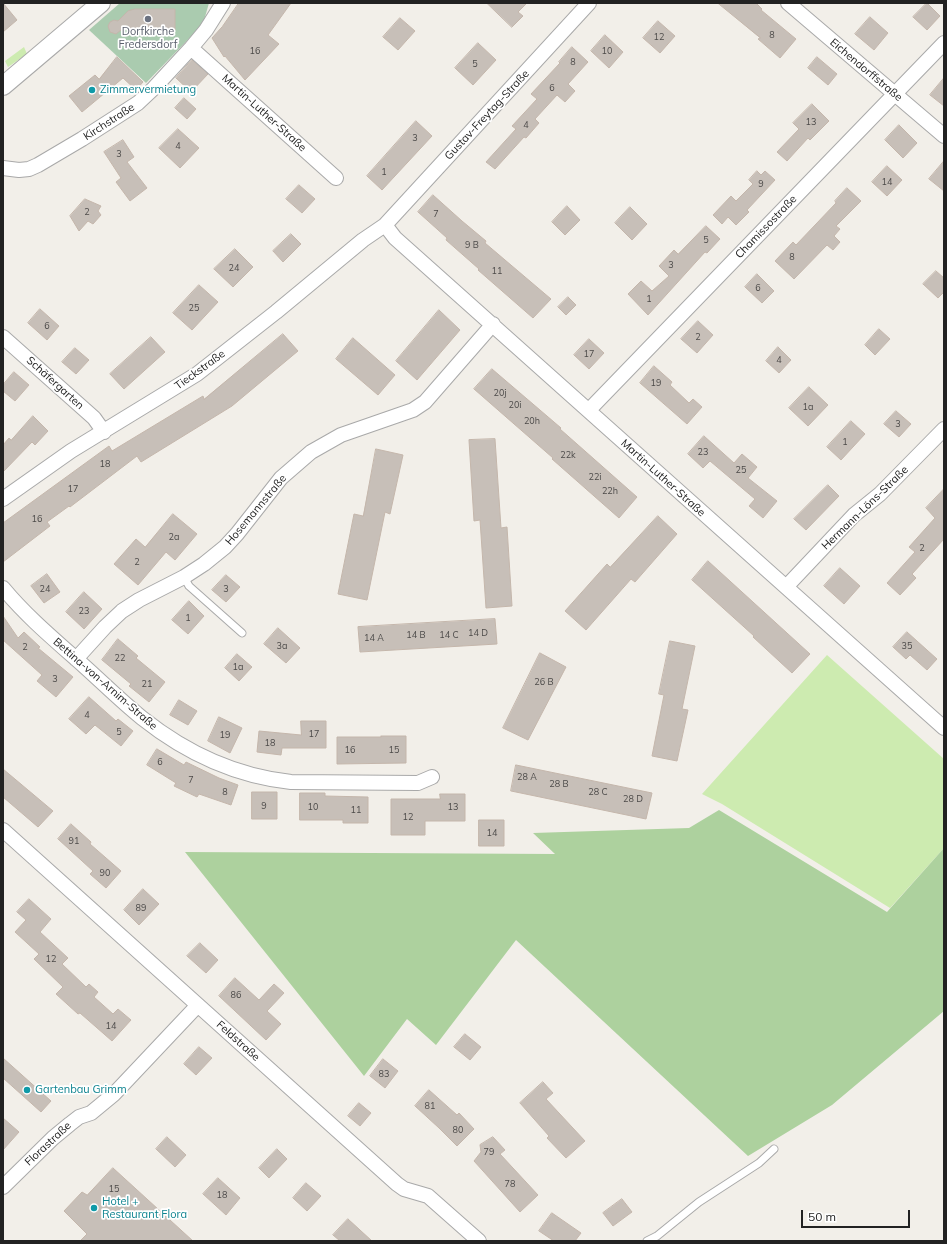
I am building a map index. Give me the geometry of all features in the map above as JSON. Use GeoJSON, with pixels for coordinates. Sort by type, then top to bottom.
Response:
{"type":"FeatureCollection","features":[{"type":"Feature","properties":{"kind":"street"},"geometry":{"type":"LineString","coordinates":[[3,86],[101,3]]}},
{"type":"Feature","properties":{"kind":"street","name":"Kirchstraße"},"geometry":{"type":"LineString","coordinates":[[3,168],[19,170],[29,169],[99,129],[138,104],[191,48],[206,30],[223,3]]}},
{"type":"Feature","properties":{"kind":"street","name":"Gustav-Freytag-Straße"},"geometry":{"type":"LineString","coordinates":[[385,226],[590,3]]}},
{"type":"Feature","properties":{"kind":"street","name":"Eichendorffstraße"},"geometry":{"type":"LineString","coordinates":[[788,3],[944,136]]}},
{"type":"Feature","properties":{"kind":"street","name":"Chamissostraße"},"geometry":{"type":"LineString","coordinates":[[589,410],[944,43]]}},
{"type":"Feature","properties":{"kind":"street","name":"Martin-Luther-Straße"},"geometry":{"type":"LineString","coordinates":[[191,48],[336,178]]}},
{"type":"Feature","properties":{"kind":"street","name":"Martin-Luther-Straße"},"geometry":{"type":"LineString","coordinates":[[385,226],[395,238],[944,728]]}},
{"type":"Feature","properties":{"kind":"street","name":"Tieckstraße"},"geometry":{"type":"LineString","coordinates":[[3,499],[71,451],[197,374],[363,240],[385,226]]}},
{"type":"Feature","properties":{"kind":"street","name":"Hosemannstraße"},"geometry":{"type":"LineString","coordinates":[[76,659],[105,627],[122,611],[139,600],[184,577],[204,564],[225,547],[281,478],[311,452],[341,435],[413,410],[426,402],[493,324]]}},
{"type":"Feature","properties":{"kind":"street","name":"Schäfergarten"},"geometry":{"type":"LineString","coordinates":[[3,337],[94,418],[104,432]]}},
{"type":"Feature","properties":{"kind":"street","name":"Hermann-Löns-Straße"},"geometry":{"type":"LineString","coordinates":[[786,587],[854,515],[880,494],[944,428]]}},
{"type":"Feature","properties":{"kind":"street","name":"Bettina-von-Arnim-Straße"},"geometry":{"type":"LineString","coordinates":[[3,588],[32,620],[142,718],[177,743],[204,758],[255,776],[291,782],[418,782],[432,777]]}},
{"type":"Feature","properties":{"kind":"street","name":"Feldstraße"},"geometry":{"type":"LineString","coordinates":[[3,830],[396,1184],[404,1189],[428,1196],[479,1241]]}},
{"type":"Feature","properties":{"kind":"street","name":"Florastraße"},"geometry":{"type":"LineString","coordinates":[[3,1187],[53,1138],[79,1117],[91,1113],[114,1094],[198,1005]]}},
{"type":"Feature","properties":{"kind":"lane"},"geometry":{"type":"LineString","coordinates":[[184,577],[189,586],[242,633]]}},
{"type":"Feature","properties":{"kind":"lane"},"geometry":{"type":"LineString","coordinates":[[647,1241],[657,1236],[699,1202],[759,1163],[774,1149]]}},
{"type":"Feature","properties":{"kind":"green space"},"geometry":{"type":"Polygon","coordinates":[[[120,3],[209,3],[203,24],[146,83],[89,30],[120,3]]]}},
{"type":"Feature","properties":{"kind":"green space"},"geometry":{"type":"Polygon","coordinates":[[[24,47],[27,54],[8,67],[5,61],[24,47]]]}},
{"type":"Feature","properties":{"kind":"green space"},"geometry":{"type":"Polygon","coordinates":[[[827,655],[944,759],[944,848],[890,908],[722,804],[702,794],[827,655]]]}},
{"type":"Feature","properties":{"kind":"green space"},"geometry":{"type":"Polygon","coordinates":[[[719,810],[887,912],[944,848],[944,1011],[832,1105],[748,1156],[516,940],[436,1045],[407,1019],[364,1076],[185,852],[555,854],[533,833],[689,828],[719,810]]]}},
{"type":"Feature","properties":{"kind":"building"},"geometry":{"type":"Polygon","coordinates":[[[3,3],[17,20],[3,32],[3,3]]]}},
{"type":"Feature","properties":{"kind":"building"},"geometry":{"type":"Polygon","coordinates":[[[239,3],[291,3],[268,35],[279,44],[245,80],[225,56],[224,57],[212,38],[239,3]]]}},
{"type":"Feature","properties":{"kind":"building"},"geometry":{"type":"Polygon","coordinates":[[[487,3],[527,3],[518,12],[523,16],[512,27],[487,3]]]}},
{"type":"Feature","properties":{"kind":"building"},"geometry":{"type":"Polygon","coordinates":[[[718,3],[756,3],[762,9],[761,10],[796,39],[780,58],[758,39],[760,38],[718,3]]]}},
{"type":"Feature","properties":{"kind":"building"},"geometry":{"type":"Polygon","coordinates":[[[927,3],[940,16],[927,30],[913,17],[927,3]]]}},
{"type":"Feature","properties":{"kind":"building","name":"Dorfkirche Fredersdorf"},"geometry":{"type":"Polygon","coordinates":[[[135,9],[175,9],[175,30],[133,30],[126,26],[116,34],[110,32],[108,26],[110,22],[114,20],[118,21],[128,11],[135,9]]]}},
{"type":"Feature","properties":{"kind":"building"},"geometry":{"type":"Polygon","coordinates":[[[870,17],[888,33],[874,50],[855,34],[870,17]]]}},
{"type":"Feature","properties":{"kind":"building"},"geometry":{"type":"Polygon","coordinates":[[[400,18],[415,31],[398,50],[383,37],[400,18]]]}},
{"type":"Feature","properties":{"kind":"building"},"geometry":{"type":"Polygon","coordinates":[[[658,21],[675,36],[660,53],[643,38],[658,21]]]}},
{"type":"Feature","properties":{"kind":"building"},"geometry":{"type":"Polygon","coordinates":[[[605,35],[623,52],[609,68],[591,51],[605,35]]]}},
{"type":"Feature","properties":{"kind":"building"},"geometry":{"type":"Polygon","coordinates":[[[478,43],[496,60],[473,85],[455,68],[478,43]]]}},
{"type":"Feature","properties":{"kind":"building"},"geometry":{"type":"Polygon","coordinates":[[[572,47],[588,62],[568,84],[575,91],[565,102],[557,95],[535,119],[539,123],[495,169],[486,162],[516,129],[512,126],[537,99],[531,94],[560,63],[559,62],[572,47]]]}},
{"type":"Feature","properties":{"kind":"building"},"geometry":{"type":"Polygon","coordinates":[[[117,57],[143,82],[136,90],[123,78],[82,112],[69,96],[95,75],[99,79],[117,57]]]}},
{"type":"Feature","properties":{"kind":"building"},"geometry":{"type":"Polygon","coordinates":[[[817,57],[837,74],[828,85],[808,68],[817,57]]]}},
{"type":"Feature","properties":{"kind":"building"},"geometry":{"type":"Polygon","coordinates":[[[192,60],[208,74],[191,92],[176,78],[192,60]]]}},
{"type":"Feature","properties":{"kind":"building"},"geometry":{"type":"Polygon","coordinates":[[[944,78],[944,106],[930,95],[944,78]]]}},
{"type":"Feature","properties":{"kind":"building"},"geometry":{"type":"Polygon","coordinates":[[[184,98],[196,109],[187,119],[175,108],[184,98]]]}},
{"type":"Feature","properties":{"kind":"building"},"geometry":{"type":"Polygon","coordinates":[[[812,104],[829,121],[810,140],[808,138],[787,161],[777,152],[799,129],[793,123],[812,104]]]}},
{"type":"Feature","properties":{"kind":"building"},"geometry":{"type":"Polygon","coordinates":[[[416,121],[432,136],[382,190],[367,176],[416,121]]]}},
{"type":"Feature","properties":{"kind":"building"},"geometry":{"type":"Polygon","coordinates":[[[899,125],[917,143],[903,158],[885,140],[899,125]]]}},
{"type":"Feature","properties":{"kind":"building"},"geometry":{"type":"Polygon","coordinates":[[[178,129],[199,148],[180,168],[159,148],[178,129]]]}},
{"type":"Feature","properties":{"kind":"building"},"geometry":{"type":"Polygon","coordinates":[[[123,140],[134,157],[127,162],[147,188],[130,201],[116,182],[121,178],[104,152],[123,140]]]}},
{"type":"Feature","properties":{"kind":"building"},"geometry":{"type":"Polygon","coordinates":[[[944,161],[944,191],[929,179],[944,161]]]}},
{"type":"Feature","properties":{"kind":"building"},"geometry":{"type":"Polygon","coordinates":[[[887,166],[902,180],[887,196],[872,182],[887,166]]]}},
{"type":"Feature","properties":{"kind":"building"},"geometry":{"type":"Polygon","coordinates":[[[757,171],[761,175],[765,171],[775,180],[747,210],[749,212],[736,225],[728,217],[722,224],[713,215],[731,196],[736,201],[753,184],[749,180],[757,171]]]}},
{"type":"Feature","properties":{"kind":"building"},"geometry":{"type":"Polygon","coordinates":[[[299,185],[315,199],[302,213],[286,199],[299,185]]]}},
{"type":"Feature","properties":{"kind":"building"},"geometry":{"type":"Polygon","coordinates":[[[847,188],[861,201],[836,226],[840,229],[834,236],[840,242],[833,250],[827,245],[794,279],[775,261],[793,242],[796,245],[836,203],[835,201],[847,188]]]}},
{"type":"Feature","properties":{"kind":"building"},"geometry":{"type":"Polygon","coordinates":[[[433,195],[486,241],[485,243],[551,299],[533,318],[478,270],[479,269],[446,240],[447,238],[418,212],[433,195]]]}},
{"type":"Feature","properties":{"kind":"building"},"geometry":{"type":"Polygon","coordinates":[[[85,199],[101,206],[98,211],[101,215],[93,224],[88,221],[79,231],[70,216],[85,199]]]}},
{"type":"Feature","properties":{"kind":"building"},"geometry":{"type":"Polygon","coordinates":[[[567,206],[580,220],[565,235],[552,222],[567,206]]]}},
{"type":"Feature","properties":{"kind":"building"},"geometry":{"type":"Polygon","coordinates":[[[630,207],[647,224],[632,240],[615,223],[630,207]]]}},
{"type":"Feature","properties":{"kind":"building"},"geometry":{"type":"Polygon","coordinates":[[[706,226],[720,239],[707,253],[705,252],[648,315],[628,294],[641,281],[652,291],[669,276],[659,266],[674,250],[678,254],[706,226]]]}},
{"type":"Feature","properties":{"kind":"building"},"geometry":{"type":"Polygon","coordinates":[[[291,234],[301,244],[283,262],[273,251],[291,234]]]}},
{"type":"Feature","properties":{"kind":"building"},"geometry":{"type":"Polygon","coordinates":[[[235,249],[253,267],[233,287],[214,269],[235,249]]]}},
{"type":"Feature","properties":{"kind":"building"},"geometry":{"type":"Polygon","coordinates":[[[936,271],[944,278],[944,292],[938,298],[923,284],[936,271]]]}},
{"type":"Feature","properties":{"kind":"building"},"geometry":{"type":"Polygon","coordinates":[[[757,274],[774,291],[762,303],[745,287],[757,274]]]}},
{"type":"Feature","properties":{"kind":"building"},"geometry":{"type":"Polygon","coordinates":[[[199,285],[218,302],[192,330],[173,313],[199,285]]]}},
{"type":"Feature","properties":{"kind":"building"},"geometry":{"type":"Polygon","coordinates":[[[568,297],[576,305],[566,315],[558,307],[568,297]]]}},
{"type":"Feature","properties":{"kind":"building"},"geometry":{"type":"Polygon","coordinates":[[[40,309],[59,326],[47,340],[28,323],[40,309]]]}},
{"type":"Feature","properties":{"kind":"building"},"geometry":{"type":"Polygon","coordinates":[[[439,310],[460,330],[417,380],[396,361],[439,310]]]}},
{"type":"Feature","properties":{"kind":"building"},"geometry":{"type":"Polygon","coordinates":[[[698,321],[713,335],[697,353],[681,339],[698,321]]]}},
{"type":"Feature","properties":{"kind":"building"},"geometry":{"type":"Polygon","coordinates":[[[879,329],[890,339],[875,355],[865,345],[879,329]]]}},
{"type":"Feature","properties":{"kind":"building"},"geometry":{"type":"Polygon","coordinates":[[[283,334],[298,351],[232,406],[141,462],[137,456],[70,507],[69,506],[47,522],[50,526],[3,562],[3,523],[109,446],[112,451],[203,396],[204,399],[283,334]]]}},
{"type":"Feature","properties":{"kind":"building"},"geometry":{"type":"Polygon","coordinates":[[[151,337],[165,352],[124,389],[110,374],[151,337]]]}},
{"type":"Feature","properties":{"kind":"building"},"geometry":{"type":"Polygon","coordinates":[[[353,338],[395,375],[378,395],[336,359],[353,338]]]}},
{"type":"Feature","properties":{"kind":"building"},"geometry":{"type":"Polygon","coordinates":[[[589,339],[604,353],[589,369],[574,355],[589,339]]]}},
{"type":"Feature","properties":{"kind":"building"},"geometry":{"type":"Polygon","coordinates":[[[778,347],[791,360],[779,373],[766,361],[778,347]]]}},
{"type":"Feature","properties":{"kind":"building"},"geometry":{"type":"Polygon","coordinates":[[[75,348],[89,360],[76,374],[62,362],[75,348]]]}},
{"type":"Feature","properties":{"kind":"building"},"geometry":{"type":"Polygon","coordinates":[[[654,366],[672,382],[670,385],[689,403],[693,399],[702,407],[687,424],[640,383],[654,366]]]}},
{"type":"Feature","properties":{"kind":"building"},"geometry":{"type":"Polygon","coordinates":[[[492,369],[561,428],[560,429],[637,497],[619,518],[474,389],[492,369]]]}},
{"type":"Feature","properties":{"kind":"building"},"geometry":{"type":"Polygon","coordinates":[[[14,372],[29,385],[15,401],[3,391],[3,385],[14,372]]]}},
{"type":"Feature","properties":{"kind":"building"},"geometry":{"type":"Polygon","coordinates":[[[809,387],[828,405],[808,426],[789,408],[809,387]]]}},
{"type":"Feature","properties":{"kind":"building"},"geometry":{"type":"Polygon","coordinates":[[[896,411],[911,424],[899,437],[884,424],[896,411]]]}},
{"type":"Feature","properties":{"kind":"building"},"geometry":{"type":"Polygon","coordinates":[[[33,416],[48,431],[35,445],[32,442],[3,472],[3,445],[9,438],[11,440],[33,416]]]}},
{"type":"Feature","properties":{"kind":"building"},"geometry":{"type":"Polygon","coordinates":[[[851,421],[865,434],[841,460],[827,447],[851,421]]]}},
{"type":"Feature","properties":{"kind":"building"},"geometry":{"type":"Polygon","coordinates":[[[704,436],[734,463],[742,454],[757,467],[748,478],[777,501],[763,518],[749,506],[755,499],[710,461],[703,468],[688,454],[704,436]]]}},
{"type":"Feature","properties":{"kind":"building"},"geometry":{"type":"Polygon","coordinates":[[[495,439],[501,528],[507,527],[512,606],[486,608],[480,520],[474,521],[469,440],[495,439]]]}},
{"type":"Feature","properties":{"kind":"building"},"geometry":{"type":"Polygon","coordinates":[[[376,449],[403,455],[390,514],[385,512],[367,600],[338,594],[354,514],[363,516],[376,449]]]}},
{"type":"Feature","properties":{"kind":"building"},"geometry":{"type":"Polygon","coordinates":[[[828,485],[839,496],[806,530],[794,519],[828,485]]]}},
{"type":"Feature","properties":{"kind":"building"},"geometry":{"type":"Polygon","coordinates":[[[944,489],[944,539],[912,574],[916,578],[900,595],[887,583],[915,552],[909,547],[935,518],[926,508],[944,489]]]}},
{"type":"Feature","properties":{"kind":"building"},"geometry":{"type":"Polygon","coordinates":[[[173,514],[197,534],[175,560],[166,552],[138,585],[114,564],[136,539],[145,547],[173,514]]]}},
{"type":"Feature","properties":{"kind":"building"},"geometry":{"type":"Polygon","coordinates":[[[658,516],[677,534],[635,582],[631,579],[586,630],[565,611],[607,564],[610,567],[658,516]]]}},
{"type":"Feature","properties":{"kind":"building"},"geometry":{"type":"Polygon","coordinates":[[[708,561],[810,654],[792,673],[753,637],[754,636],[692,580],[708,561]]]}},
{"type":"Feature","properties":{"kind":"building"},"geometry":{"type":"Polygon","coordinates":[[[840,568],[860,586],[844,604],[824,586],[840,568]]]}},
{"type":"Feature","properties":{"kind":"building"},"geometry":{"type":"Polygon","coordinates":[[[47,574],[60,592],[44,603],[31,586],[47,574]]]}},
{"type":"Feature","properties":{"kind":"building"},"geometry":{"type":"Polygon","coordinates":[[[226,575],[240,587],[226,602],[212,590],[226,575]]]}},
{"type":"Feature","properties":{"kind":"building"},"geometry":{"type":"Polygon","coordinates":[[[84,592],[102,609],[84,629],[66,612],[84,592]]]}},
{"type":"Feature","properties":{"kind":"building"},"geometry":{"type":"Polygon","coordinates":[[[189,601],[204,616],[188,634],[172,620],[189,601]]]}},
{"type":"Feature","properties":{"kind":"building"},"geometry":{"type":"Polygon","coordinates":[[[3,616],[18,638],[24,632],[40,647],[38,648],[73,677],[56,697],[37,681],[42,675],[3,640],[3,616]]]}},
{"type":"Feature","properties":{"kind":"building"},"geometry":{"type":"Polygon","coordinates":[[[495,619],[497,644],[360,652],[358,627],[495,619]]]}},
{"type":"Feature","properties":{"kind":"building"},"geometry":{"type":"Polygon","coordinates":[[[278,628],[300,648],[286,663],[264,644],[278,628]]]}},
{"type":"Feature","properties":{"kind":"building"},"geometry":{"type":"Polygon","coordinates":[[[907,632],[937,659],[927,670],[910,655],[906,659],[893,647],[907,632]]]}},
{"type":"Feature","properties":{"kind":"building"},"geometry":{"type":"Polygon","coordinates":[[[118,639],[138,656],[136,658],[165,682],[149,702],[129,686],[131,684],[102,660],[118,639]]]}},
{"type":"Feature","properties":{"kind":"building"},"geometry":{"type":"Polygon","coordinates":[[[670,641],[695,646],[682,709],[688,710],[677,761],[652,756],[664,695],[659,694],[670,641]]]}},
{"type":"Feature","properties":{"kind":"building"},"geometry":{"type":"Polygon","coordinates":[[[540,653],[566,667],[528,740],[503,728],[540,653]]]}},
{"type":"Feature","properties":{"kind":"building"},"geometry":{"type":"Polygon","coordinates":[[[237,654],[252,667],[239,681],[225,668],[237,654]]]}},
{"type":"Feature","properties":{"kind":"building"},"geometry":{"type":"Polygon","coordinates":[[[89,697],[116,721],[118,719],[133,731],[121,746],[95,725],[86,734],[69,719],[89,697]]]}},
{"type":"Feature","properties":{"kind":"building"},"geometry":{"type":"Polygon","coordinates":[[[179,700],[197,711],[188,725],[170,715],[179,700]]]}},
{"type":"Feature","properties":{"kind":"building"},"geometry":{"type":"Polygon","coordinates":[[[219,717],[242,728],[230,753],[208,741],[219,717]]]}},
{"type":"Feature","properties":{"kind":"building"},"geometry":{"type":"Polygon","coordinates":[[[301,721],[326,721],[326,748],[282,748],[281,755],[257,752],[259,731],[301,735],[301,721]]]}},
{"type":"Feature","properties":{"kind":"building"},"geometry":{"type":"Polygon","coordinates":[[[406,736],[406,763],[337,764],[337,737],[406,736]]]}},
{"type":"Feature","properties":{"kind":"building"},"geometry":{"type":"Polygon","coordinates":[[[157,749],[184,765],[186,762],[219,778],[238,785],[231,805],[199,794],[197,797],[174,786],[176,783],[147,765],[157,749]]]}},
{"type":"Feature","properties":{"kind":"building"},"geometry":{"type":"Polygon","coordinates":[[[516,765],[652,793],[646,819],[511,791],[516,765]]]}},
{"type":"Feature","properties":{"kind":"building"},"geometry":{"type":"Polygon","coordinates":[[[3,769],[53,811],[38,827],[3,797],[3,769]]]}},
{"type":"Feature","properties":{"kind":"building"},"geometry":{"type":"Polygon","coordinates":[[[252,792],[277,792],[277,819],[252,819],[252,792]]]}},
{"type":"Feature","properties":{"kind":"building"},"geometry":{"type":"Polygon","coordinates":[[[300,793],[325,793],[325,796],[368,797],[368,823],[343,823],[343,820],[300,820],[300,793]]]}},
{"type":"Feature","properties":{"kind":"building"},"geometry":{"type":"Polygon","coordinates":[[[440,794],[465,794],[465,821],[425,821],[425,835],[391,835],[391,799],[440,799],[440,794]]]}},
{"type":"Feature","properties":{"kind":"building"},"geometry":{"type":"Polygon","coordinates":[[[479,820],[504,820],[504,846],[479,846],[479,820]]]}},
{"type":"Feature","properties":{"kind":"building"},"geometry":{"type":"Polygon","coordinates":[[[71,824],[91,842],[90,844],[121,871],[106,888],[90,874],[93,871],[58,839],[71,824]]]}},
{"type":"Feature","properties":{"kind":"building"},"geometry":{"type":"Polygon","coordinates":[[[143,889],[159,904],[139,925],[124,910],[143,889]]]}},
{"type":"Feature","properties":{"kind":"building"},"geometry":{"type":"Polygon","coordinates":[[[29,899],[51,919],[40,932],[68,958],[62,964],[86,987],[89,984],[98,992],[94,997],[113,1014],[118,1009],[131,1020],[112,1041],[56,994],[63,987],[34,959],[39,954],[15,932],[26,920],[17,912],[29,899]]]}},
{"type":"Feature","properties":{"kind":"building"},"geometry":{"type":"Polygon","coordinates":[[[200,943],[218,960],[206,973],[187,956],[200,943]]]}},
{"type":"Feature","properties":{"kind":"building"},"geometry":{"type":"Polygon","coordinates":[[[235,978],[259,1000],[274,984],[284,993],[267,1011],[281,1024],[266,1040],[219,996],[235,978]]]}},
{"type":"Feature","properties":{"kind":"building"},"geometry":{"type":"Polygon","coordinates":[[[465,1034],[481,1047],[470,1060],[454,1047],[465,1034]]]}},
{"type":"Feature","properties":{"kind":"building"},"geometry":{"type":"Polygon","coordinates":[[[199,1047],[212,1058],[196,1075],[184,1064],[199,1047]]]}},
{"type":"Feature","properties":{"kind":"building","name":"Gartenbau Grimm"},"geometry":{"type":"Polygon","coordinates":[[[3,1058],[51,1101],[41,1112],[3,1078],[3,1058]]]}},
{"type":"Feature","properties":{"kind":"building"},"geometry":{"type":"Polygon","coordinates":[[[383,1059],[398,1071],[385,1088],[370,1076],[383,1059]]]}},
{"type":"Feature","properties":{"kind":"building"},"geometry":{"type":"Polygon","coordinates":[[[543,1082],[553,1093],[546,1099],[585,1141],[566,1158],[547,1138],[549,1136],[520,1103],[543,1082]]]}},
{"type":"Feature","properties":{"kind":"building"},"geometry":{"type":"Polygon","coordinates":[[[429,1090],[457,1115],[459,1113],[474,1129],[457,1146],[415,1106],[429,1090]]]}},
{"type":"Feature","properties":{"kind":"building"},"geometry":{"type":"Polygon","coordinates":[[[359,1103],[371,1113],[360,1126],[348,1116],[359,1103]]]}},
{"type":"Feature","properties":{"kind":"building"},"geometry":{"type":"Polygon","coordinates":[[[3,1118],[19,1132],[3,1150],[3,1118]]]}},
{"type":"Feature","properties":{"kind":"building"},"geometry":{"type":"Polygon","coordinates":[[[167,1137],[186,1155],[175,1167],[156,1149],[167,1137]]]}},
{"type":"Feature","properties":{"kind":"building"},"geometry":{"type":"Polygon","coordinates":[[[493,1137],[505,1150],[500,1154],[538,1195],[520,1212],[474,1161],[481,1152],[480,1145],[493,1137]]]}},
{"type":"Feature","properties":{"kind":"building"},"geometry":{"type":"Polygon","coordinates":[[[277,1149],[287,1159],[269,1178],[259,1168],[277,1149]]]}},
{"type":"Feature","properties":{"kind":"building","name":"Hotel + Restaurant Flora"},"geometry":{"type":"Polygon","coordinates":[[[113,1168],[193,1241],[80,1241],[87,1234],[64,1211],[82,1192],[87,1195],[113,1168]]]}},
{"type":"Feature","properties":{"kind":"building"},"geometry":{"type":"Polygon","coordinates":[[[218,1178],[240,1198],[226,1215],[203,1194],[218,1178]]]}},
{"type":"Feature","properties":{"kind":"building"},"geometry":{"type":"Polygon","coordinates":[[[306,1183],[321,1196],[307,1211],[293,1198],[306,1183]]]}},
{"type":"Feature","properties":{"kind":"building"},"geometry":{"type":"Polygon","coordinates":[[[622,1199],[632,1212],[613,1226],[603,1213],[622,1199]]]}},
{"type":"Feature","properties":{"kind":"building"},"geometry":{"type":"Polygon","coordinates":[[[552,1213],[581,1233],[575,1241],[554,1241],[539,1231],[552,1213]]]}},
{"type":"Feature","properties":{"kind":"building"},"geometry":{"type":"Polygon","coordinates":[[[348,1219],[372,1241],[340,1241],[333,1235],[348,1219]]]}},
{"type":"Feature","properties":{"kind":"place","name":"Dorfkirche Fredersdorf"},"geometry":{"type":"Point","coordinates":[148,19]}},
{"type":"Feature","properties":{"kind":"place","name":"Zimmervermietung"},"geometry":{"type":"Point","coordinates":[92,90]}},
{"type":"Feature","properties":{"kind":"place","name":"Gartenbau Grimm"},"geometry":{"type":"Point","coordinates":[27,1090]}},
{"type":"Feature","properties":{"kind":"place","name":"Hotel + Restaurant Flora"},"geometry":{"type":"Point","coordinates":[94,1208]}}]}
